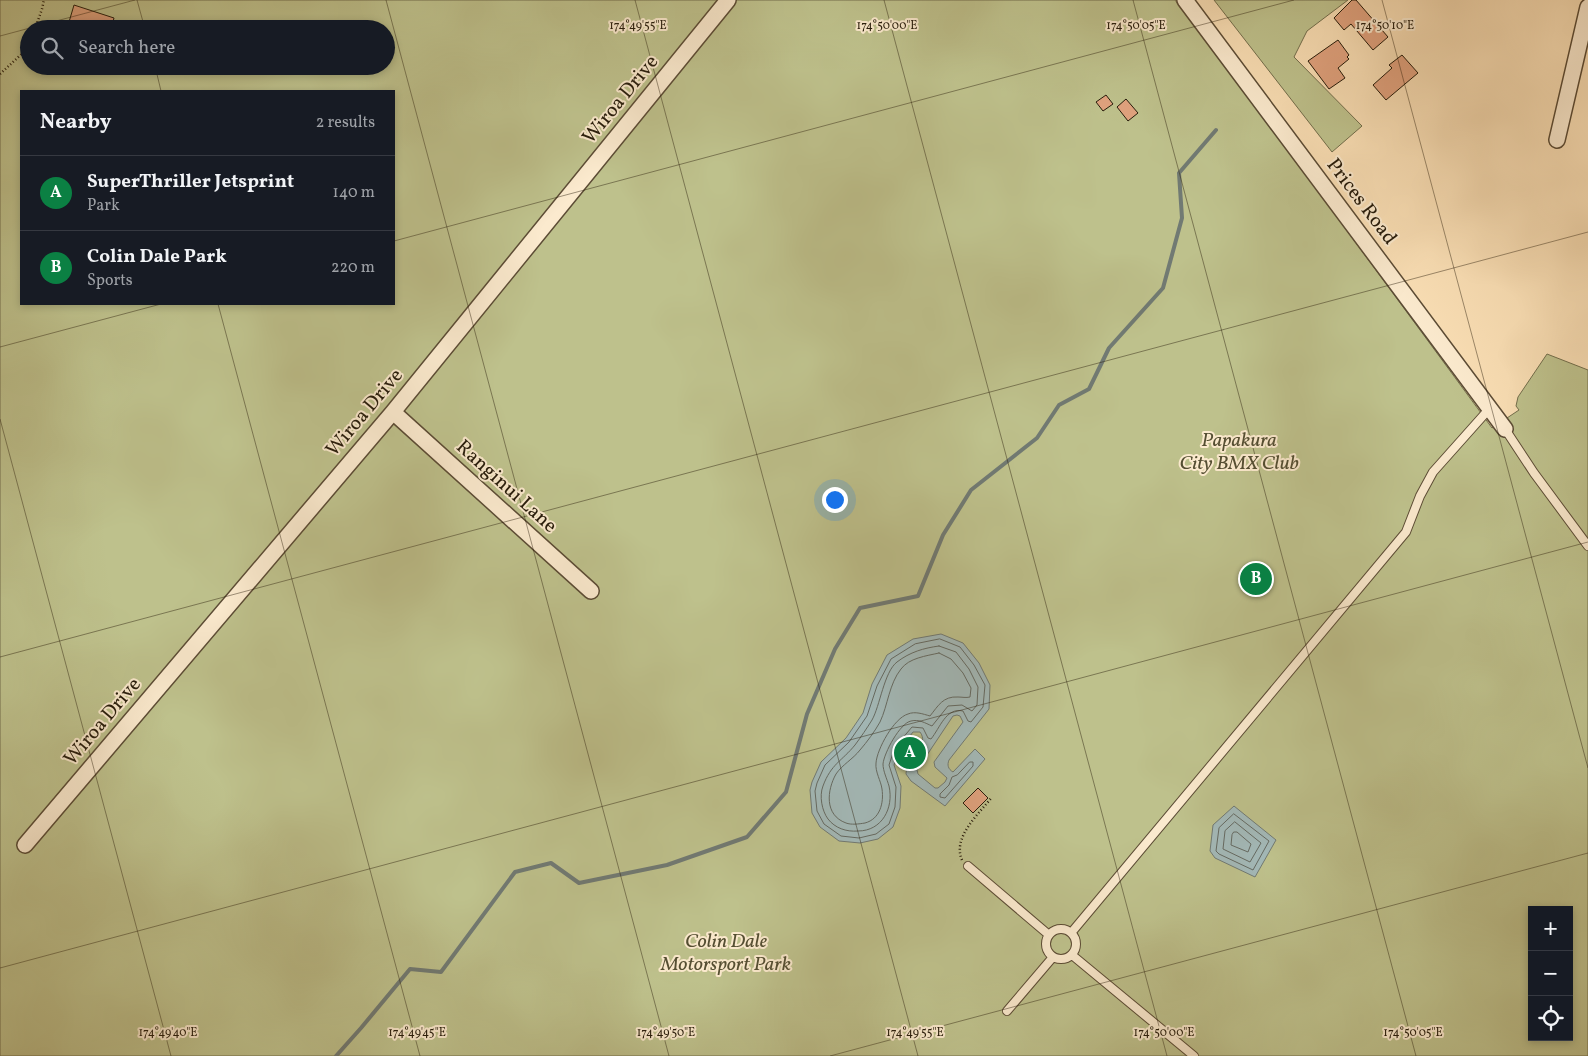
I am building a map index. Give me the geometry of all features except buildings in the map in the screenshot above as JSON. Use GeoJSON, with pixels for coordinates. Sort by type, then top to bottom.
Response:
{"type":"FeatureCollection","features":[{"type":"Feature","properties":{"kind":"street","name":"Wiroa Drive"},"geometry":{"type":"LineString","coordinates":[[25,845],[394,412],[728,0]]}},
{"type":"Feature","properties":{"kind":"street","name":"Prices Road"},"geometry":{"type":"LineString","coordinates":[[1184,0],[1505,429]]}},
{"type":"Feature","properties":{"kind":"street"},"geometry":{"type":"LineString","coordinates":[[1557,140],[1588,7]]}},
{"type":"Feature","properties":{"kind":"street","name":"Ranginui Lane"},"geometry":{"type":"LineString","coordinates":[[394,412],[591,591]]}},
{"type":"Feature","properties":{"kind":"lane"},"geometry":{"type":"LineString","coordinates":[[1071,933],[1406,532],[1420,496],[1433,472],[1490,408]]}},
{"type":"Feature","properties":{"kind":"lane"},"geometry":{"type":"LineString","coordinates":[[1505,429],[1588,546]]}},
{"type":"Feature","properties":{"kind":"lane"},"geometry":{"type":"LineString","coordinates":[[968,866],[1049,935]]}},
{"type":"Feature","properties":{"kind":"lane"},"geometry":{"type":"LineString","coordinates":[[1058,930],[1067,930],[1071,933],[1076,941],[1072,955],[1063,959],[1049,954],[1046,944],[1049,935],[1058,930]]}},
{"type":"Feature","properties":{"kind":"lane"},"geometry":{"type":"LineString","coordinates":[[1072,955],[1194,1056]]}},
{"type":"Feature","properties":{"kind":"lane"},"geometry":{"type":"LineString","coordinates":[[1007,1011],[1053,957]]}},
{"type":"Feature","properties":{"kind":"path"},"geometry":{"type":"LineString","coordinates":[[38,20],[44,0]]}},
{"type":"Feature","properties":{"kind":"path"},"geometry":{"type":"LineString","coordinates":[[0,74],[20,55]]}},
{"type":"Feature","properties":{"kind":"path"},"geometry":{"type":"LineString","coordinates":[[968,866],[961,859],[959,849],[962,836],[992,797]]}},
{"type":"Feature","properties":{"kind":"green space"},"geometry":{"type":"Polygon","coordinates":[[[0,0],[1175,0],[1251,100],[1492,428],[1519,410],[1516,406],[1518,397],[1547,354],[1588,370],[1588,1056],[0,1056],[0,0]]]}},
{"type":"Feature","properties":{"kind":"green space"},"geometry":{"type":"Polygon","coordinates":[[[1214,0],[1348,0],[1307,31],[1294,57],[1362,126],[1332,152],[1214,0]]]}},
{"type":"Feature","properties":{"kind":"water"},"geometry":{"type":"Polygon","coordinates":[[[941,634],[963,643],[979,663],[990,685],[989,709],[949,760],[948,765],[953,772],[975,749],[985,759],[945,806],[911,781],[906,774],[907,765],[919,749],[922,741],[920,732],[913,732],[900,749],[894,765],[901,786],[900,808],[893,827],[878,839],[860,843],[839,841],[820,827],[812,813],[810,790],[812,782],[821,762],[846,738],[863,713],[872,684],[887,655],[913,639],[941,634]],[[953,716],[917,770],[918,774],[935,788],[938,788],[947,778],[935,767],[934,762],[963,722],[960,716],[953,716]]]}},
{"type":"Feature","properties":{"kind":"water"},"geometry":{"type":"Polygon","coordinates":[[[1234,806],[1276,840],[1255,877],[1215,858],[1210,851],[1213,825],[1234,806]]]}},
{"type":"Feature","properties":{"kind":"waterway"},"geometry":{"type":"LineString","coordinates":[[336,1056],[410,969],[441,972],[515,872],[551,863],[579,883],[667,865],[747,837],[786,792],[807,714],[835,649],[860,608],[918,596],[943,535],[971,490],[1037,438],[1059,405],[1089,389],[1109,348],[1163,288],[1182,218],[1179,173],[1216,130]]}},
{"type":"Feature","properties":{"kind":"place","name":"Colin Dale Park"},"geometry":{"type":"Point","coordinates":[1256,579]}},
{"type":"Feature","properties":{"kind":"place","name":"SuperThriller Jetsprint"},"geometry":{"type":"Point","coordinates":[910,753]}},
{"type":"Feature","properties":{"kind":"park label","name":"Papakura City BMX Club"},"geometry":{"type":"Point","coordinates":[1239,452]}},
{"type":"Feature","properties":{"kind":"park label","name":"Colin Dale Motorsport Park"},"geometry":{"type":"Point","coordinates":[726,954]}}]}
